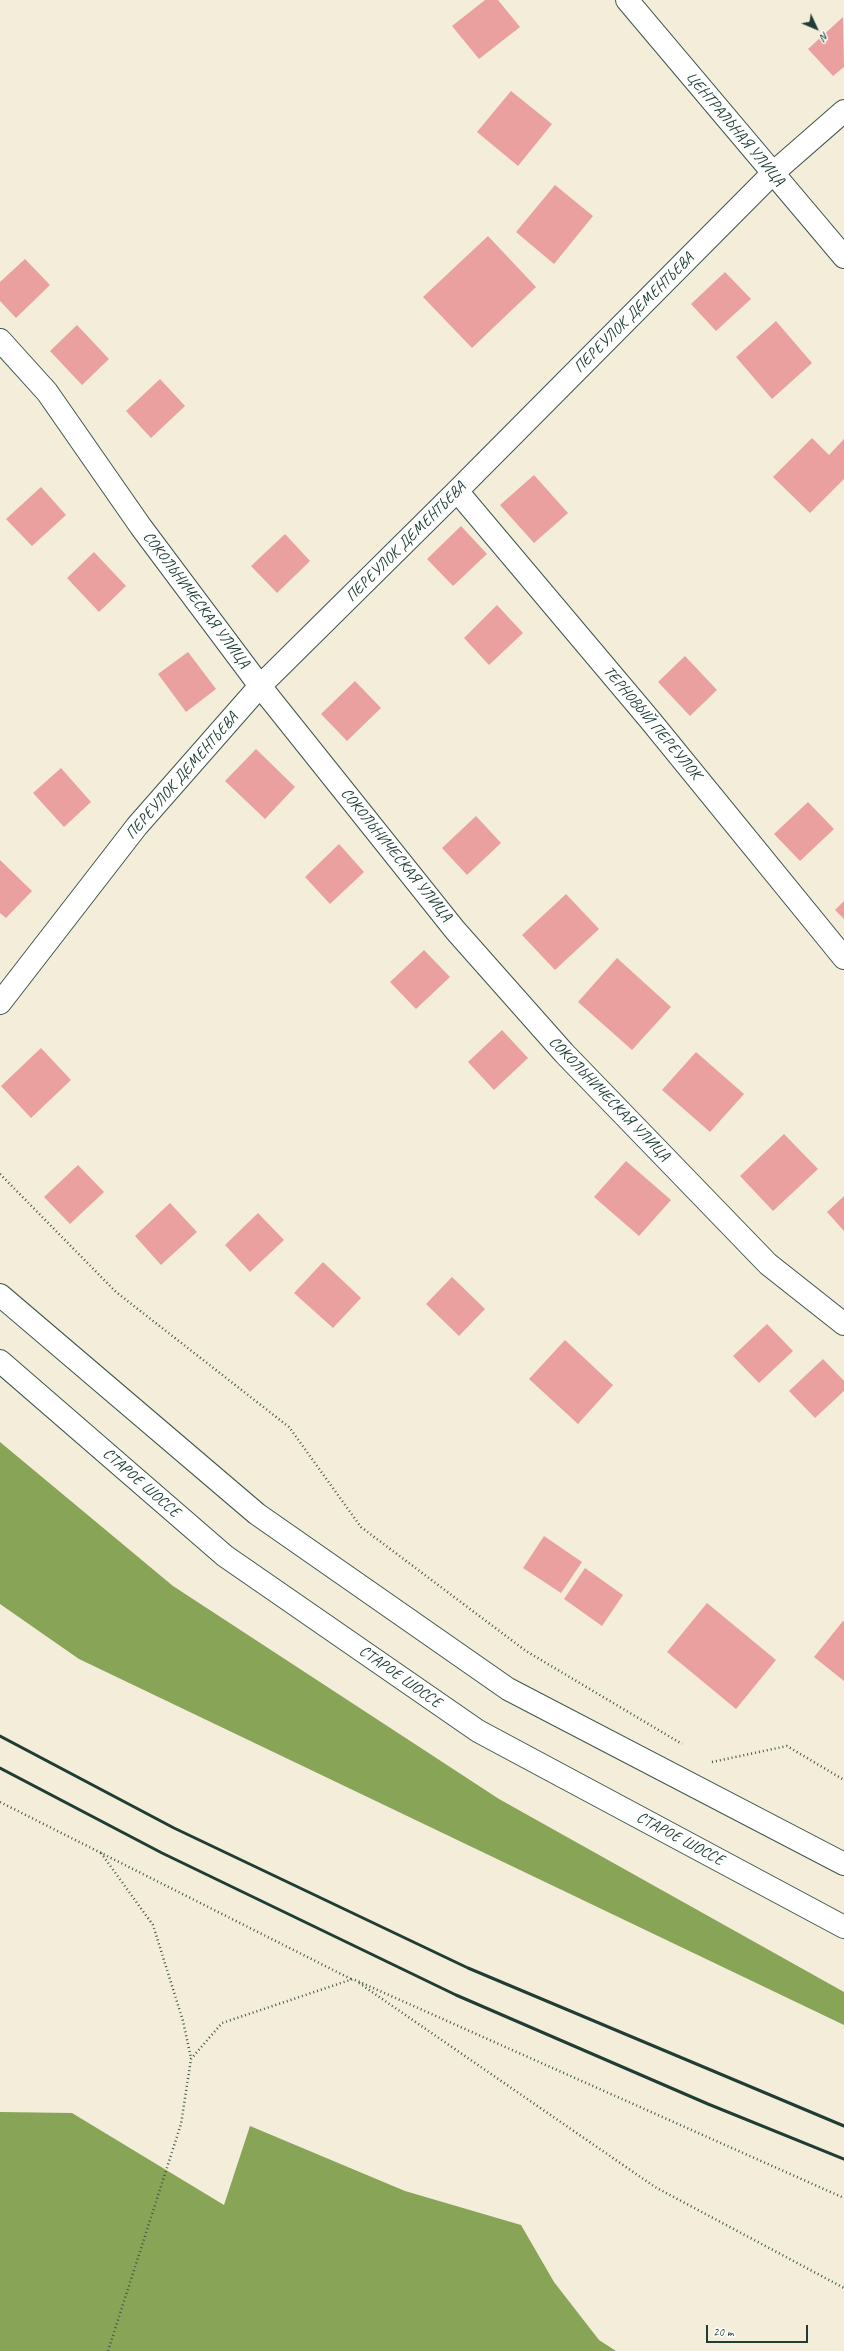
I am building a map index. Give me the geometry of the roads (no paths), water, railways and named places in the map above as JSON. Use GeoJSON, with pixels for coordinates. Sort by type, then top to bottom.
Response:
{"type":"FeatureCollection","features":[{"type":"Feature","properties":{"kind":"main road","name":"ЦЕНТРАЛЬНАЯ УЛИЦА"},"geometry":{"type":"LineString","coordinates":[[627,0],[844,258]]}},
{"type":"Feature","properties":{"kind":"main road","name":"ПЕРЕУЛОК ДЕМЕНТЬЕВА"},"geometry":{"type":"LineString","coordinates":[[0,1003],[137,826],[260,686],[457,491],[773,173],[844,111]]}},
{"type":"Feature","properties":{"kind":"main road","name":"СОКОЛЬНИЧЕСКАЯ УЛИЦА"},"geometry":{"type":"LineString","coordinates":[[0,340],[47,392],[141,526],[260,686],[455,930],[564,1053],[768,1264],[844,1324]]}},
{"type":"Feature","properties":{"kind":"main road","name":"ТЕРНОВЫЙ ПЕРЕУЛОК"},"geometry":{"type":"LineString","coordinates":[[457,491],[650,720],[844,958]]}},
{"type":"Feature","properties":{"kind":"main road"},"geometry":{"type":"LineString","coordinates":[[0,1295],[256,1514],[508,1689],[844,1864]]}},
{"type":"Feature","properties":{"kind":"main road","name":"СТАРОЕ ШОССЕ"},"geometry":{"type":"LineString","coordinates":[[0,1361],[225,1556],[478,1731],[844,1927]]}},
{"type":"Feature","properties":{"kind":"railway"},"geometry":{"type":"LineString","coordinates":[[0,1736],[174,1828],[468,1968],[844,2126]]}},
{"type":"Feature","properties":{"kind":"railway"},"geometry":{"type":"LineString","coordinates":[[0,1768],[162,1853],[456,1995],[708,2104],[844,2159]]}}]}
